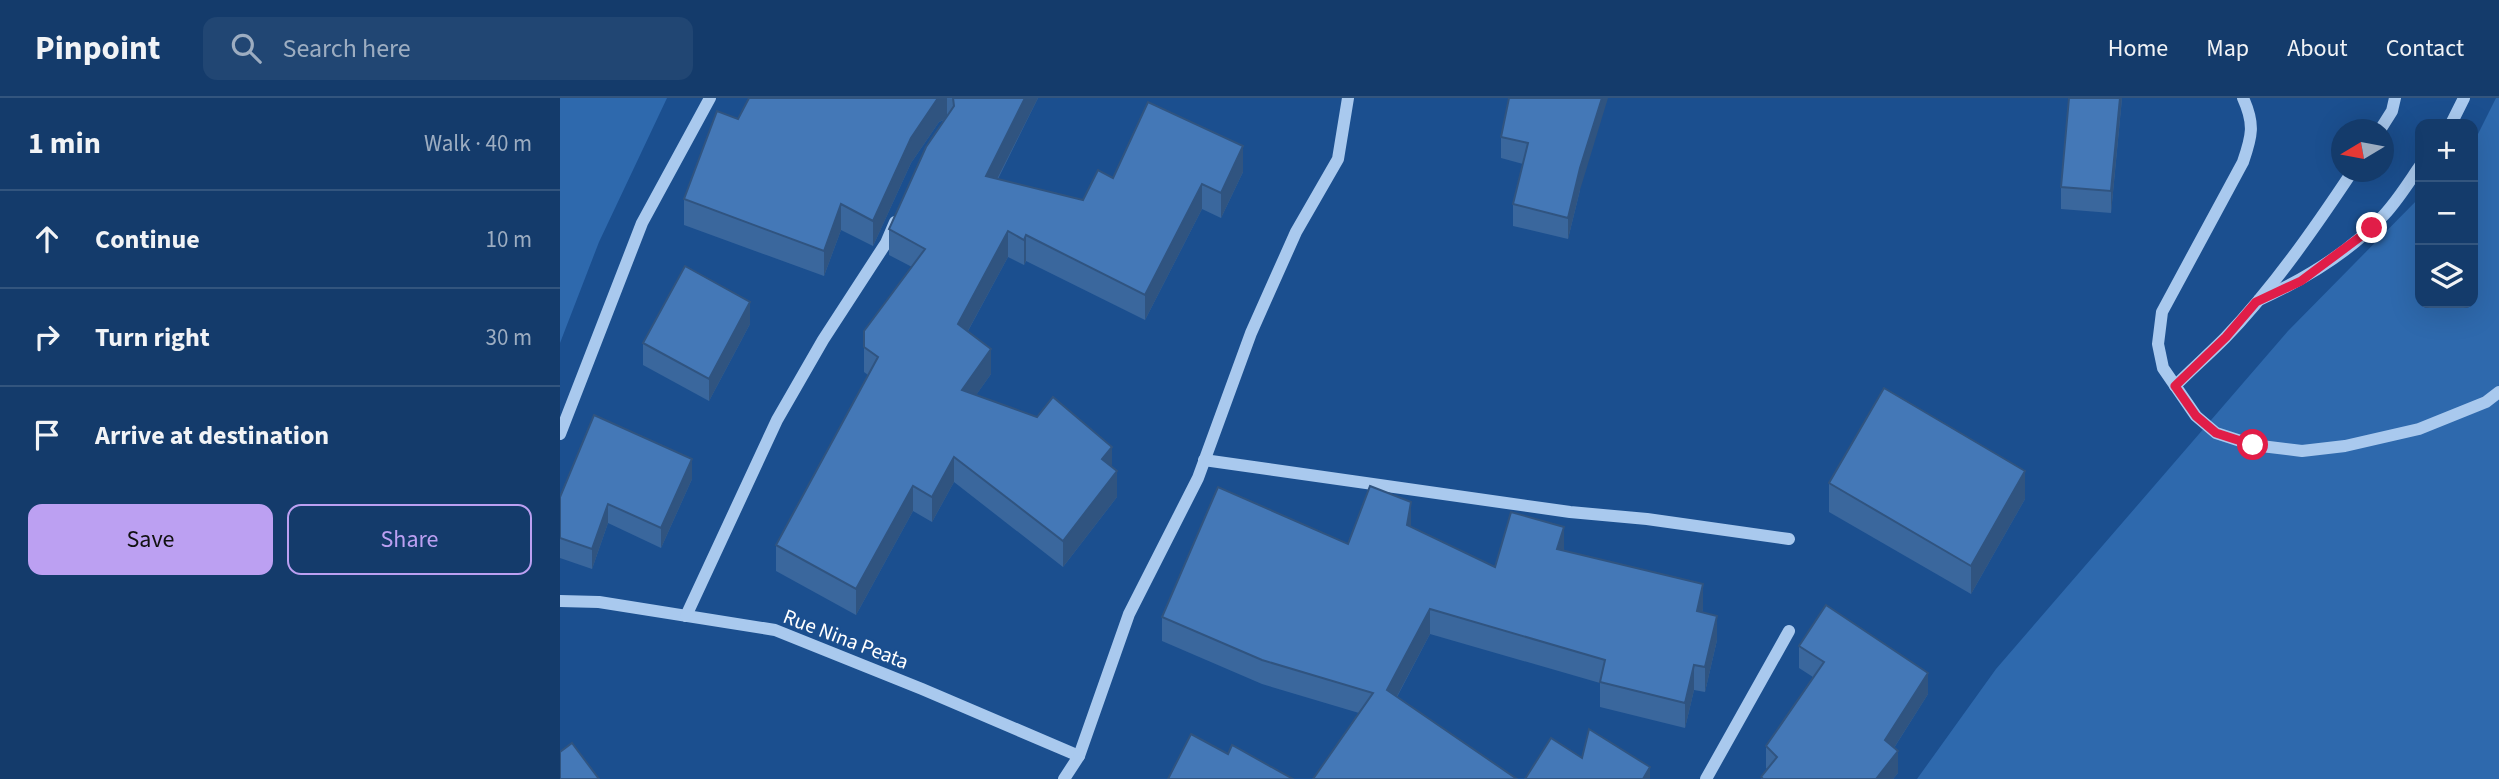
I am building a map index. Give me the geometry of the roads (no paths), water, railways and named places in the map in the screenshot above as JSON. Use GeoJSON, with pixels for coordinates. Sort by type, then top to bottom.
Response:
{"type":"FeatureCollection","features":[{"type":"Feature","properties":{"kind":"street"},"geometry":{"type":"LineString","coordinates":[[560,434],[642,223],[710,98]]}},
{"type":"Feature","properties":{"kind":"street"},"geometry":{"type":"LineString","coordinates":[[1064,779],[1079,756],[1129,614],[1198,478],[1256,321],[1296,232],[1338,159],[1348,98]]}},
{"type":"Feature","properties":{"kind":"street"},"geometry":{"type":"LineString","coordinates":[[2243,98],[2251,115],[2251,137],[2243,162],[2162,312],[2158,344],[2163,368],[2196,416],[2216,433],[2253,445],[2302,451],[2345,446],[2419,429],[2486,402],[2499,392]]}},
{"type":"Feature","properties":{"kind":"street"},"geometry":{"type":"LineString","coordinates":[[2387,119],[2395,98]]}},
{"type":"Feature","properties":{"kind":"street"},"geometry":{"type":"LineString","coordinates":[[2454,119],[2464,98]]}},
{"type":"Feature","properties":{"kind":"street"},"geometry":{"type":"LineString","coordinates":[[2256,302],[2301,281],[2372,228],[2415,173]]}},
{"type":"Feature","properties":{"kind":"street"},"geometry":{"type":"LineString","coordinates":[[2175,386],[2226,337],[2256,302],[2345,182]]}},
{"type":"Feature","properties":{"kind":"street"},"geometry":{"type":"LineString","coordinates":[[686,616],[777,420],[823,340],[886,243],[902,205]]}},
{"type":"Feature","properties":{"kind":"street"},"geometry":{"type":"LineString","coordinates":[[1204,460],[1570,512],[1647,519],[1789,539]]}},
{"type":"Feature","properties":{"kind":"street","name":"Rue Nina Peata"},"geometry":{"type":"LineString","coordinates":[[560,601],[599,602],[775,630],[1079,756]]}},
{"type":"Feature","properties":{"kind":"street"},"geometry":{"type":"LineString","coordinates":[[1706,779],[1789,631]]}}]}
